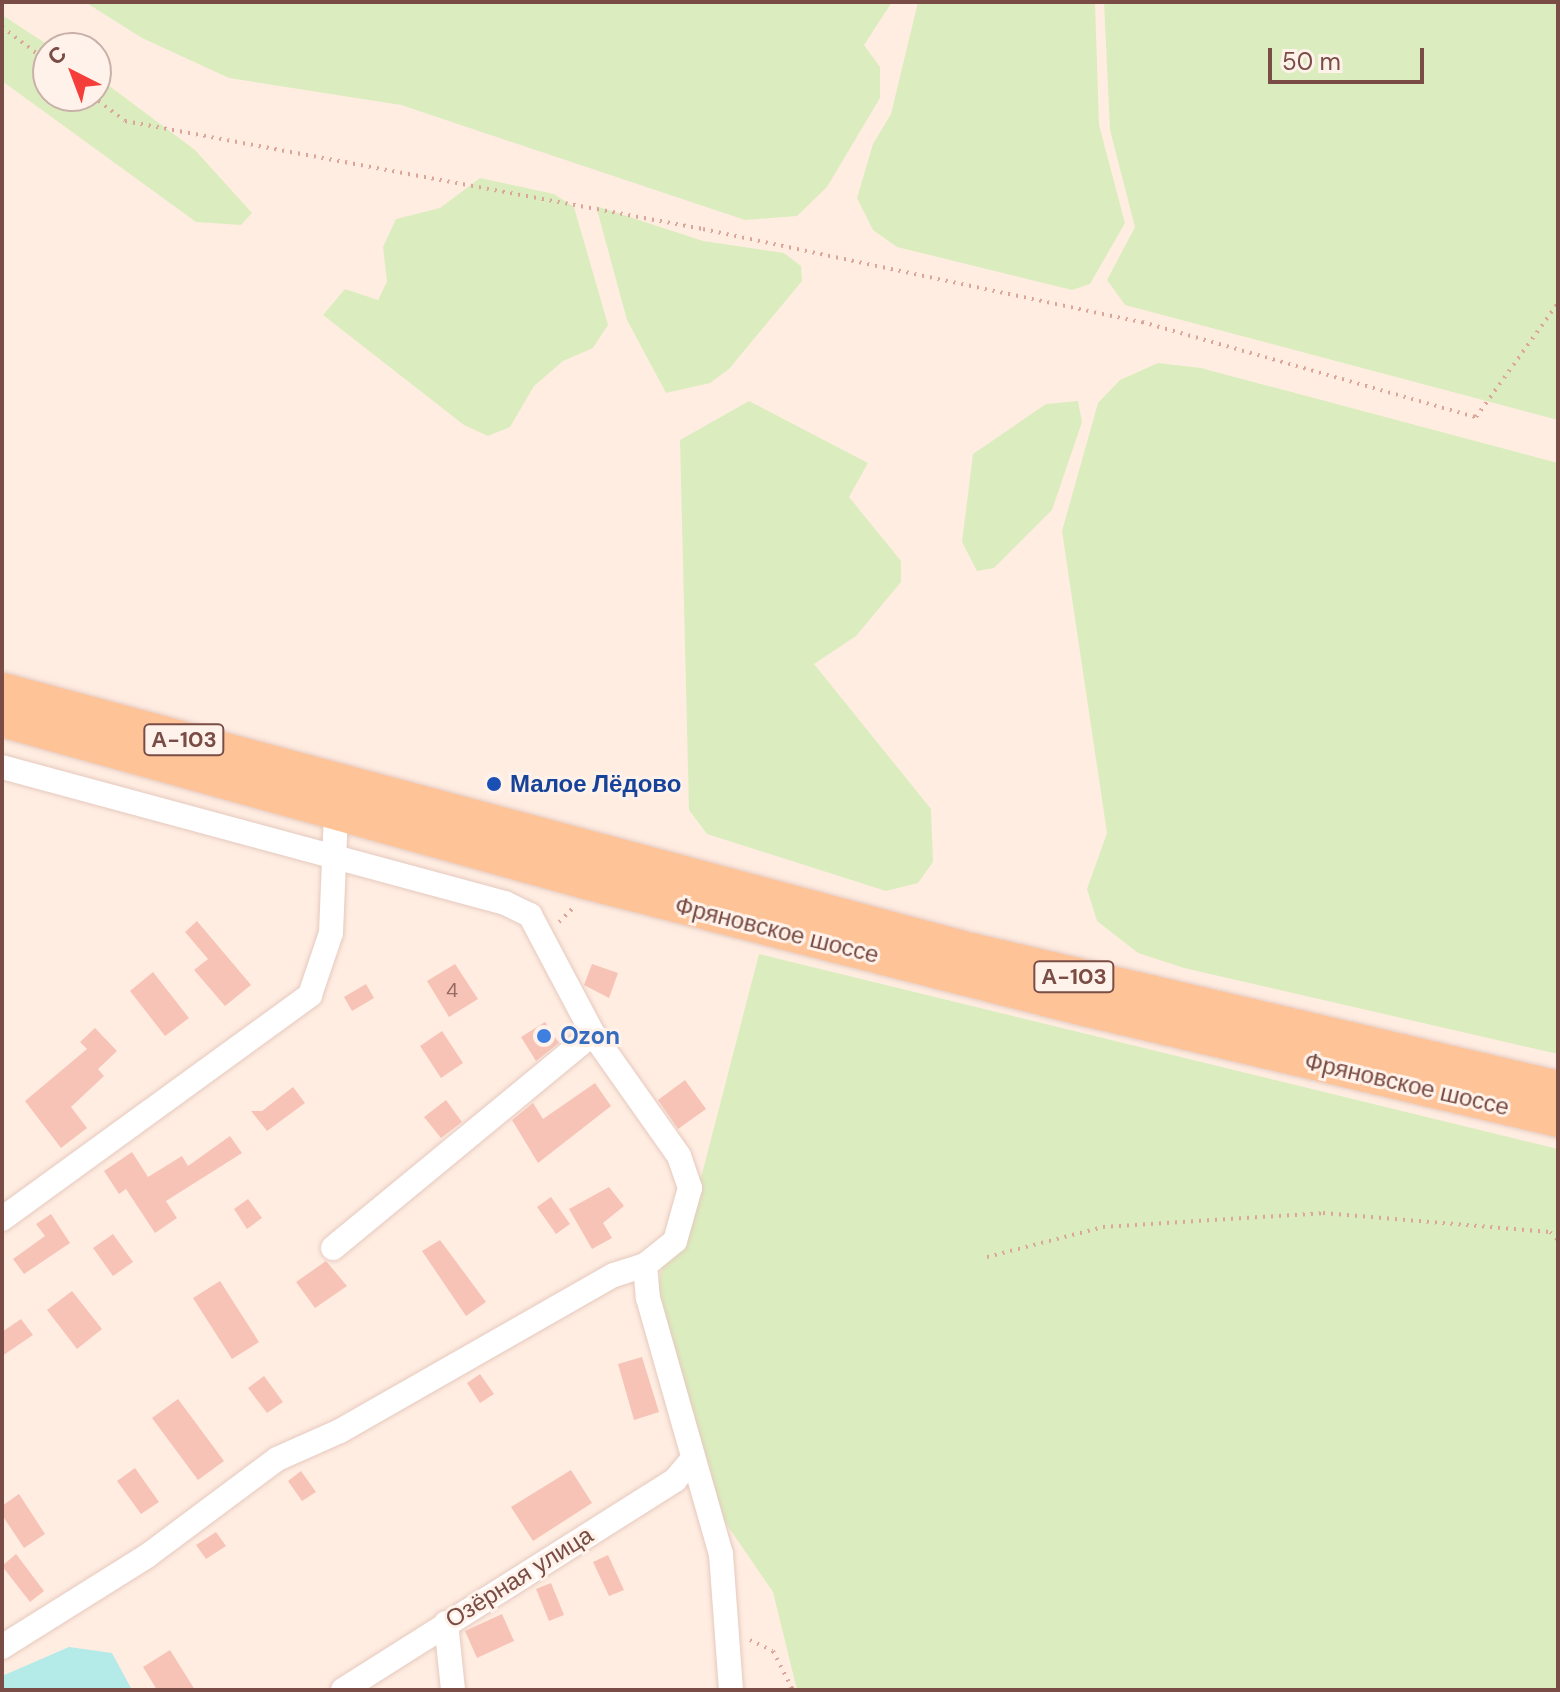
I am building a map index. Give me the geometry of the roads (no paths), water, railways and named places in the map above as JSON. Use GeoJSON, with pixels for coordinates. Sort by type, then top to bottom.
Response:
{"type":"FeatureCollection","features":[{"type":"Feature","properties":{"kind":"main road","name":"Фряновское шоссе"},"geometry":{"type":"LineString","coordinates":[[2,691],[962,949],[1558,1089]]}},
{"type":"Feature","properties":{"kind":"main road","name":"Фряновское шоссе"},"geometry":{"type":"LineString","coordinates":[[2,719],[336,812],[1081,1007],[1558,1119]]}},
{"type":"Feature","properties":{"kind":"street"},"geometry":{"type":"LineString","coordinates":[[2,767],[505,903],[530,915],[593,1034],[679,1156],[690,1188],[675,1241],[645,1265],[614,1275],[340,1431],[277,1459],[147,1556],[2,1647]]}},
{"type":"Feature","properties":{"kind":"street"},"geometry":{"type":"LineString","coordinates":[[2,1219],[310,995],[331,933],[336,812]]}},
{"type":"Feature","properties":{"kind":"street"},"geometry":{"type":"LineString","coordinates":[[333,1248],[593,1034]]}},
{"type":"Feature","properties":{"kind":"street"},"geometry":{"type":"LineString","coordinates":[[645,1265],[691,1461],[721,1554],[731,1690]]}},
{"type":"Feature","properties":{"kind":"street","name":"Озёрная улица"},"geometry":{"type":"LineString","coordinates":[[343,1690],[675,1480],[691,1461]]}},
{"type":"Feature","properties":{"kind":"street"},"geometry":{"type":"LineString","coordinates":[[446,1623],[453,1690]]}},
{"type":"Feature","properties":{"kind":"water"},"geometry":{"type":"Polygon","coordinates":[[[69,1647],[112,1653],[132,1690],[2,1690],[2,1676],[69,1647]]]}},
{"type":"Feature","properties":{"kind":"place","name":"Малое Лёдово"},"geometry":{"type":"Point","coordinates":[494,784]}},
{"type":"Feature","properties":{"kind":"place","name":"Ozon"},"geometry":{"type":"Point","coordinates":[544,1036]}}]}
